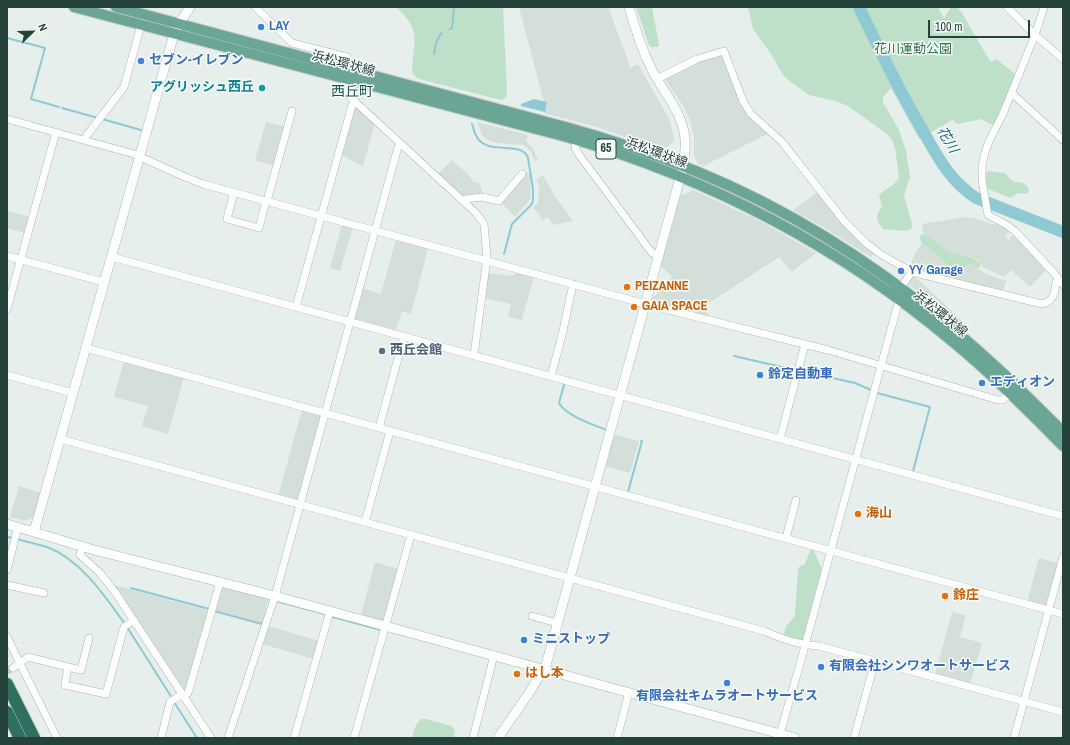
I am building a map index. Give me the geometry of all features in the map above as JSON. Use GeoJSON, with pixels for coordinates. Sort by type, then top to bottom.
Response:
{"type":"FeatureCollection","features":[{"type":"Feature","properties":{"kind":"highway"},"geometry":{"type":"LineString","coordinates":[[7,684],[34,738]]}},
{"type":"Feature","properties":{"kind":"highway"},"geometry":{"type":"LineString","coordinates":[[7,712],[20,738]]}},
{"type":"Feature","properties":{"kind":"main road","name":"浜松環状線"},"geometry":{"type":"LineString","coordinates":[[74,7],[577,140],[726,185],[795,220],[848,252],[900,288],[978,350],[1063,432]]}},
{"type":"Feature","properties":{"kind":"main road","name":"浜松環状線"},"geometry":{"type":"LineString","coordinates":[[116,7],[576,130],[618,143],[682,172],[790,229],[843,260],[902,301],[966,353],[1063,446]]}},
{"type":"Feature","properties":{"kind":"street"},"geometry":{"type":"LineString","coordinates":[[34,532],[174,34],[190,7]]}},
{"type":"Feature","properties":{"kind":"street"},"geometry":{"type":"LineString","coordinates":[[255,7],[292,43],[347,58],[345,68]]}},
{"type":"Feature","properties":{"kind":"street"},"geometry":{"type":"LineString","coordinates":[[498,738],[531,690],[546,665],[682,172],[685,139],[682,122],[657,79],[641,46],[629,7]]}},
{"type":"Feature","properties":{"kind":"street"},"geometry":{"type":"LineString","coordinates":[[1007,7],[1035,36],[1063,59]]}},
{"type":"Feature","properties":{"kind":"street"},"geometry":{"type":"LineString","coordinates":[[657,79],[697,59],[724,51],[743,101],[752,114],[782,142],[845,222],[859,237],[882,255],[912,272],[1042,304],[1047,303],[1053,296],[1056,282],[1061,282],[1015,232],[1005,224],[988,216],[982,173],[985,152],[990,138],[1002,116],[1035,36],[1044,7]]}},
{"type":"Feature","properties":{"kind":"street"},"geometry":{"type":"LineString","coordinates":[[85,140],[86,135],[124,87],[141,25]]}},
{"type":"Feature","properties":{"kind":"street"},"geometry":{"type":"LineString","coordinates":[[346,78],[344,86],[351,98],[464,201],[484,224],[486,260],[474,355]]}},
{"type":"Feature","properties":{"kind":"street"},"geometry":{"type":"LineString","coordinates":[[1011,94],[1063,140]]}},
{"type":"Feature","properties":{"kind":"street"},"geometry":{"type":"LineString","coordinates":[[296,307],[352,105],[355,101]]}},
{"type":"Feature","properties":{"kind":"street"},"geometry":{"type":"LineString","coordinates":[[234,192],[226,219],[259,228],[292,112]]}},
{"type":"Feature","properties":{"kind":"street"},"geometry":{"type":"LineString","coordinates":[[7,119],[140,156],[191,179],[321,216],[645,304],[805,344],[882,365],[998,400],[1004,400],[1010,394]]}},
{"type":"Feature","properties":{"kind":"street"},"geometry":{"type":"LineString","coordinates":[[7,309],[56,132]]}},
{"type":"Feature","properties":{"kind":"street"},"geometry":{"type":"LineString","coordinates":[[577,140],[575,148],[580,156],[652,253],[659,255]]}},
{"type":"Feature","properties":{"kind":"street"},"geometry":{"type":"LineString","coordinates":[[228,738],[275,596],[398,147],[401,144]]}},
{"type":"Feature","properties":{"kind":"street"},"geometry":{"type":"LineString","coordinates":[[464,201],[466,199],[482,197],[499,201],[522,174]]}},
{"type":"Feature","properties":{"kind":"street"},"geometry":{"type":"LineString","coordinates":[[7,256],[104,282]]}},
{"type":"Feature","properties":{"kind":"street"},"geometry":{"type":"LineString","coordinates":[[112,256],[1063,516]]}},
{"type":"Feature","properties":{"kind":"street"},"geometry":{"type":"LineString","coordinates":[[900,288],[912,272]]}},
{"type":"Feature","properties":{"kind":"street"},"geometry":{"type":"LineString","coordinates":[[551,376],[573,284]]}},
{"type":"Feature","properties":{"kind":"street"},"geometry":{"type":"LineString","coordinates":[[780,734],[806,645],[897,307],[902,301]]}},
{"type":"Feature","properties":{"kind":"street"},"geometry":{"type":"LineString","coordinates":[[379,428],[404,336]]}},
{"type":"Feature","properties":{"kind":"street"},"geometry":{"type":"LineString","coordinates":[[780,439],[805,344]]}},
{"type":"Feature","properties":{"kind":"street"},"geometry":{"type":"LineString","coordinates":[[86,348],[1063,614]]}},
{"type":"Feature","properties":{"kind":"street"},"geometry":{"type":"LineString","coordinates":[[7,375],[73,393]]}},
{"type":"Feature","properties":{"kind":"street"},"geometry":{"type":"LineString","coordinates":[[365,522],[390,431]]}},
{"type":"Feature","properties":{"kind":"street"},"geometry":{"type":"LineString","coordinates":[[60,439],[764,631],[785,640],[806,645],[819,646],[1063,712]]}},
{"type":"Feature","properties":{"kind":"street"},"geometry":{"type":"LineString","coordinates":[[786,538],[796,500]]}},
{"type":"Feature","properties":{"kind":"street"},"geometry":{"type":"LineString","coordinates":[[7,524],[17,533],[34,532],[544,668],[795,738]]}},
{"type":"Feature","properties":{"kind":"street"},"geometry":{"type":"LineString","coordinates":[[7,570],[17,533]]}},
{"type":"Feature","properties":{"kind":"street"},"geometry":{"type":"LineString","coordinates":[[354,738],[410,535]]}},
{"type":"Feature","properties":{"kind":"street"},"geometry":{"type":"LineString","coordinates":[[82,546],[80,554],[106,579],[211,738]]}},
{"type":"Feature","properties":{"kind":"street"},"geometry":{"type":"LineString","coordinates":[[1014,738],[1063,557]]}},
{"type":"Feature","properties":{"kind":"street"},"geometry":{"type":"LineString","coordinates":[[161,738],[170,702],[188,693],[220,582]]}},
{"type":"Feature","properties":{"kind":"street"},"geometry":{"type":"LineString","coordinates":[[7,584],[44,593]]}},
{"type":"Feature","properties":{"kind":"street"},"geometry":{"type":"LineString","coordinates":[[294,738],[330,611]]}},
{"type":"Feature","properties":{"kind":"street"},"geometry":{"type":"LineString","coordinates":[[532,616],[557,623]]}},
{"type":"Feature","properties":{"kind":"street"},"geometry":{"type":"LineString","coordinates":[[68,667],[65,685],[106,694],[125,626],[133,621]]}},
{"type":"Feature","properties":{"kind":"street"},"geometry":{"type":"LineString","coordinates":[[7,637],[57,738]]}},
{"type":"Feature","properties":{"kind":"street"},"geometry":{"type":"LineString","coordinates":[[13,668],[28,657],[81,670],[89,638]]}},
{"type":"Feature","properties":{"kind":"street"},"geometry":{"type":"LineString","coordinates":[[473,738],[494,655]]}},
{"type":"Feature","properties":{"kind":"street"},"geometry":{"type":"LineString","coordinates":[[854,738],[875,661]]}},
{"type":"Feature","properties":{"kind":"street"},"geometry":{"type":"LineString","coordinates":[[617,738],[629,692]]}},
{"type":"Feature","properties":{"kind":"shaded area"},"geometry":{"type":"Polygon","coordinates":[[[519,7],[608,7],[630,68],[638,64],[669,119],[674,142],[662,150],[597,127],[544,113],[547,103],[544,102],[519,7]]]}},
{"type":"Feature","properties":{"kind":"shaded area"},"geometry":{"type":"Polygon","coordinates":[[[721,54],[723,55],[741,102],[769,133],[703,166],[698,164],[694,155],[694,138],[690,120],[684,107],[664,78],[698,61],[721,54]]]}},
{"type":"Feature","properties":{"kind":"shaded area"},"geometry":{"type":"Polygon","coordinates":[[[356,105],[375,123],[363,166],[341,155],[354,106],[356,105]]]}},
{"type":"Feature","properties":{"kind":"shaded area"},"geometry":{"type":"Polygon","coordinates":[[[266,122],[286,127],[275,166],[255,160],[266,122]]]}},
{"type":"Feature","properties":{"kind":"shaded area"},"geometry":{"type":"Polygon","coordinates":[[[477,122],[528,135],[526,141],[533,149],[538,160],[535,162],[531,152],[524,145],[493,142],[486,139],[482,135],[477,122]]]}},
{"type":"Feature","properties":{"kind":"shaded area"},"geometry":{"type":"Polygon","coordinates":[[[452,160],[467,173],[474,182],[479,183],[483,194],[463,197],[438,174],[452,160]]]}},
{"type":"Feature","properties":{"kind":"shaded area"},"geometry":{"type":"Polygon","coordinates":[[[526,172],[530,175],[531,198],[515,217],[501,202],[526,172]]]}},
{"type":"Feature","properties":{"kind":"shaded area"},"geometry":{"type":"Polygon","coordinates":[[[543,175],[554,195],[573,221],[553,225],[548,217],[543,220],[533,207],[538,203],[539,185],[536,180],[543,175]]]}},
{"type":"Feature","properties":{"kind":"shaded area"},"geometry":{"type":"Polygon","coordinates":[[[693,190],[760,221],[816,253],[792,272],[779,257],[703,307],[711,318],[658,305],[652,299],[672,277],[660,265],[678,197],[693,190]]]}},
{"type":"Feature","properties":{"kind":"shaded area"},"geometry":{"type":"Polygon","coordinates":[[[818,192],[874,253],[871,257],[793,210],[818,192]]]}},
{"type":"Feature","properties":{"kind":"shaded area"},"geometry":{"type":"Polygon","coordinates":[[[7,211],[30,217],[25,233],[7,228],[7,211]]]}},
{"type":"Feature","properties":{"kind":"shaded area"},"geometry":{"type":"Polygon","coordinates":[[[965,217],[995,225],[996,223],[1004,227],[1010,232],[1005,236],[1008,240],[1013,235],[1046,270],[1030,287],[1011,270],[1004,277],[982,267],[977,259],[950,252],[923,233],[922,224],[965,217]]]}},
{"type":"Feature","properties":{"kind":"shaded area"},"geometry":{"type":"Polygon","coordinates":[[[342,224],[353,227],[340,271],[330,268],[342,224]]]}},
{"type":"Feature","properties":{"kind":"shaded area"},"geometry":{"type":"Polygon","coordinates":[[[396,239],[427,247],[428,249],[411,314],[402,311],[396,330],[355,319],[354,317],[362,288],[381,294],[396,239]]]}},
{"type":"Feature","properties":{"kind":"shaded area"},"geometry":{"type":"Polygon","coordinates":[[[922,243],[951,268],[971,264],[986,274],[1007,281],[1002,291],[910,267],[914,256],[922,243]]]}},
{"type":"Feature","properties":{"kind":"shaded area"},"geometry":{"type":"Polygon","coordinates":[[[520,272],[534,276],[522,320],[508,317],[511,304],[484,298],[487,273],[511,276],[520,272]]]}},
{"type":"Feature","properties":{"kind":"shaded area"},"geometry":{"type":"Polygon","coordinates":[[[914,276],[965,323],[963,326],[907,283],[914,276]]]}},
{"type":"Feature","properties":{"kind":"shaded area"},"geometry":{"type":"Polygon","coordinates":[[[124,361],[184,377],[168,434],[142,426],[148,406],[114,397],[124,361]]]}},
{"type":"Feature","properties":{"kind":"shaded area"},"geometry":{"type":"Polygon","coordinates":[[[302,410],[320,414],[321,417],[299,499],[296,501],[278,496],[302,410]]]}},
{"type":"Feature","properties":{"kind":"shaded area"},"geometry":{"type":"Polygon","coordinates":[[[613,434],[639,441],[630,473],[605,466],[613,434]]]}},
{"type":"Feature","properties":{"kind":"shaded area"},"geometry":{"type":"Polygon","coordinates":[[[19,486],[42,493],[36,513],[28,520],[10,517],[19,486]]]}},
{"type":"Feature","properties":{"kind":"shaded area"},"geometry":{"type":"Polygon","coordinates":[[[1039,558],[1058,563],[1047,605],[1044,606],[1027,602],[1039,558]]]}},
{"type":"Feature","properties":{"kind":"shaded area"},"geometry":{"type":"Polygon","coordinates":[[[375,562],[398,569],[385,619],[382,620],[361,615],[375,562]]]}},
{"type":"Feature","properties":{"kind":"shaded area"},"geometry":{"type":"Polygon","coordinates":[[[115,585],[209,611],[186,690],[184,690],[115,585]]]}},
{"type":"Feature","properties":{"kind":"shaded area"},"geometry":{"type":"Polygon","coordinates":[[[223,587],[269,598],[261,623],[215,610],[221,588],[223,587]]]}},
{"type":"Feature","properties":{"kind":"shaded area"},"geometry":{"type":"Polygon","coordinates":[[[952,612],[966,615],[960,637],[982,643],[970,684],[935,675],[952,612]]]}},
{"type":"Feature","properties":{"kind":"shaded area"},"geometry":{"type":"Polygon","coordinates":[[[268,626],[319,641],[314,659],[262,644],[268,626]]]}},
{"type":"Feature","properties":{"kind":"green space"},"geometry":{"type":"Polygon","coordinates":[[[396,7],[503,7],[506,97],[502,100],[497,99],[416,77],[412,69],[415,41],[414,34],[409,22],[396,7]]]}},
{"type":"Feature","properties":{"kind":"green space"},"geometry":{"type":"Polygon","coordinates":[[[636,7],[652,7],[659,45],[658,47],[651,47],[649,45],[636,7]]]}},
{"type":"Feature","properties":{"kind":"green space","name":"花川運動公園"},"geometry":{"type":"Polygon","coordinates":[[[748,7],[938,7],[944,18],[951,7],[957,7],[990,61],[991,62],[996,59],[1014,73],[1015,76],[1000,115],[994,124],[990,124],[981,119],[958,124],[954,122],[954,119],[919,139],[891,88],[883,97],[883,102],[899,130],[906,151],[910,177],[904,195],[912,227],[910,230],[906,231],[883,229],[877,218],[882,206],[879,196],[895,183],[899,177],[895,148],[892,140],[887,134],[848,106],[835,101],[809,95],[787,79],[753,29],[748,7]]]}},
{"type":"Feature","properties":{"kind":"green space"},"geometry":{"type":"Polygon","coordinates":[[[988,171],[1005,173],[1012,181],[1023,183],[1028,187],[1029,192],[1025,194],[1018,193],[1010,198],[988,189],[985,174],[988,171]]]}},
{"type":"Feature","properties":{"kind":"green space"},"geometry":{"type":"Polygon","coordinates":[[[923,234],[950,252],[975,259],[980,264],[980,268],[977,268],[971,264],[954,268],[949,266],[921,242],[920,236],[923,234]]]}},
{"type":"Feature","properties":{"kind":"green space"},"geometry":{"type":"Polygon","coordinates":[[[812,549],[821,567],[821,576],[803,640],[801,641],[785,637],[784,633],[787,625],[795,615],[798,569],[800,566],[805,564],[812,549]]]}},
{"type":"Feature","properties":{"kind":"green space"},"geometry":{"type":"Polygon","coordinates":[[[422,719],[452,726],[455,731],[454,738],[412,738],[416,725],[422,719]]]}},
{"type":"Feature","properties":{"kind":"water"},"geometry":{"type":"Polygon","coordinates":[[[534,99],[547,102],[545,112],[521,106],[521,104],[534,99]]]}},
{"type":"Feature","properties":{"kind":"waterway"},"geometry":{"type":"LineString","coordinates":[[450,29],[452,28],[454,7]]}},
{"type":"Feature","properties":{"kind":"waterway","name":"花川"},"geometry":{"type":"LineString","coordinates":[[859,7],[911,110],[943,165],[958,183],[976,198],[1063,232]]}},
{"type":"Feature","properties":{"kind":"waterway"},"geometry":{"type":"LineString","coordinates":[[434,54],[437,40],[442,33]]}},
{"type":"Feature","properties":{"kind":"waterway"},"geometry":{"type":"LineString","coordinates":[[7,38],[45,48],[31,99],[59,107]]}},
{"type":"Feature","properties":{"kind":"waterway"},"geometry":{"type":"LineString","coordinates":[[62,108],[98,118]]}},
{"type":"Feature","properties":{"kind":"waterway"},"geometry":{"type":"LineString","coordinates":[[102,119],[141,130]]}},
{"type":"Feature","properties":{"kind":"waterway"},"geometry":{"type":"LineString","coordinates":[[472,124],[477,138],[486,145],[520,150],[525,153],[528,158],[533,189],[533,201],[531,205],[512,224],[504,254]]}},
{"type":"Feature","properties":{"kind":"waterway"},"geometry":{"type":"LineString","coordinates":[[734,356],[795,370]]}},
{"type":"Feature","properties":{"kind":"waterway"},"geometry":{"type":"LineString","coordinates":[[801,371],[855,383],[871,390]]}},
{"type":"Feature","properties":{"kind":"waterway"},"geometry":{"type":"LineString","coordinates":[[564,385],[559,403],[563,408],[581,420],[607,430]]}},
{"type":"Feature","properties":{"kind":"waterway"},"geometry":{"type":"LineString","coordinates":[[877,393],[930,407],[913,471]]}},
{"type":"Feature","properties":{"kind":"waterway"},"geometry":{"type":"LineString","coordinates":[[628,492],[641,441]]}},
{"type":"Feature","properties":{"kind":"waterway"},"geometry":{"type":"LineString","coordinates":[[7,537],[13,538]]}},
{"type":"Feature","properties":{"kind":"waterway"},"geometry":{"type":"LineString","coordinates":[[17,539],[47,547],[70,560],[81,569],[100,590],[125,624]]}},
{"type":"Feature","properties":{"kind":"waterway"},"geometry":{"type":"LineString","coordinates":[[131,588],[209,609]]}},
{"type":"Feature","properties":{"kind":"waterway"},"geometry":{"type":"LineString","coordinates":[[214,611],[262,624],[271,600]]}},
{"type":"Feature","properties":{"kind":"waterway"},"geometry":{"type":"LineString","coordinates":[[276,601],[325,614]]}},
{"type":"Feature","properties":{"kind":"waterway"},"geometry":{"type":"LineString","coordinates":[[333,617],[381,630]]}},
{"type":"Feature","properties":{"kind":"waterway"},"geometry":{"type":"LineString","coordinates":[[127,627],[172,698]]}},
{"type":"Feature","properties":{"kind":"waterway"},"geometry":{"type":"LineString","coordinates":[[174,702],[197,738]]}},
{"type":"Feature","properties":{"kind":"tunnel"},"geometry":{"type":"LineString","coordinates":[[7,671],[13,668]]}},
{"type":"Feature","properties":{"kind":"place","name":"LAY"},"geometry":{"type":"Point","coordinates":[261,27]}},
{"type":"Feature","properties":{"kind":"place","name":"セブン-イレブン"},"geometry":{"type":"Point","coordinates":[141,61]}},
{"type":"Feature","properties":{"kind":"place","name":"アグリッシュ西丘"},"geometry":{"type":"Point","coordinates":[262,88]}},
{"type":"Feature","properties":{"kind":"place","name":"YY Garage"},"geometry":{"type":"Point","coordinates":[901,271]}},
{"type":"Feature","properties":{"kind":"place","name":"PEIZANNE"},"geometry":{"type":"Point","coordinates":[627,287]}},
{"type":"Feature","properties":{"kind":"place","name":"GAIA SPACE"},"geometry":{"type":"Point","coordinates":[634,307]}},
{"type":"Feature","properties":{"kind":"place","name":"西丘会館"},"geometry":{"type":"Point","coordinates":[382,351]}},
{"type":"Feature","properties":{"kind":"place","name":"鈴定自動車"},"geometry":{"type":"Point","coordinates":[760,375]}},
{"type":"Feature","properties":{"kind":"place","name":"エディオン"},"geometry":{"type":"Point","coordinates":[982,383]}},
{"type":"Feature","properties":{"kind":"place","name":"海山"},"geometry":{"type":"Point","coordinates":[858,514]}},
{"type":"Feature","properties":{"kind":"place","name":"鈴庄"},"geometry":{"type":"Point","coordinates":[945,596]}},
{"type":"Feature","properties":{"kind":"place","name":"ミニストップ"},"geometry":{"type":"Point","coordinates":[524,640]}},
{"type":"Feature","properties":{"kind":"place","name":"有限会社シンワオートサービス"},"geometry":{"type":"Point","coordinates":[821,667]}},
{"type":"Feature","properties":{"kind":"place","name":"はし本"},"geometry":{"type":"Point","coordinates":[517,674]}},
{"type":"Feature","properties":{"kind":"place","name":"有限会社キムラオートサービス"},"geometry":{"type":"Point","coordinates":[727,683]}},
{"type":"Feature","properties":{"kind":"district","name":"西丘町"},"geometry":{"type":"Point","coordinates":[352,92]}}]}
